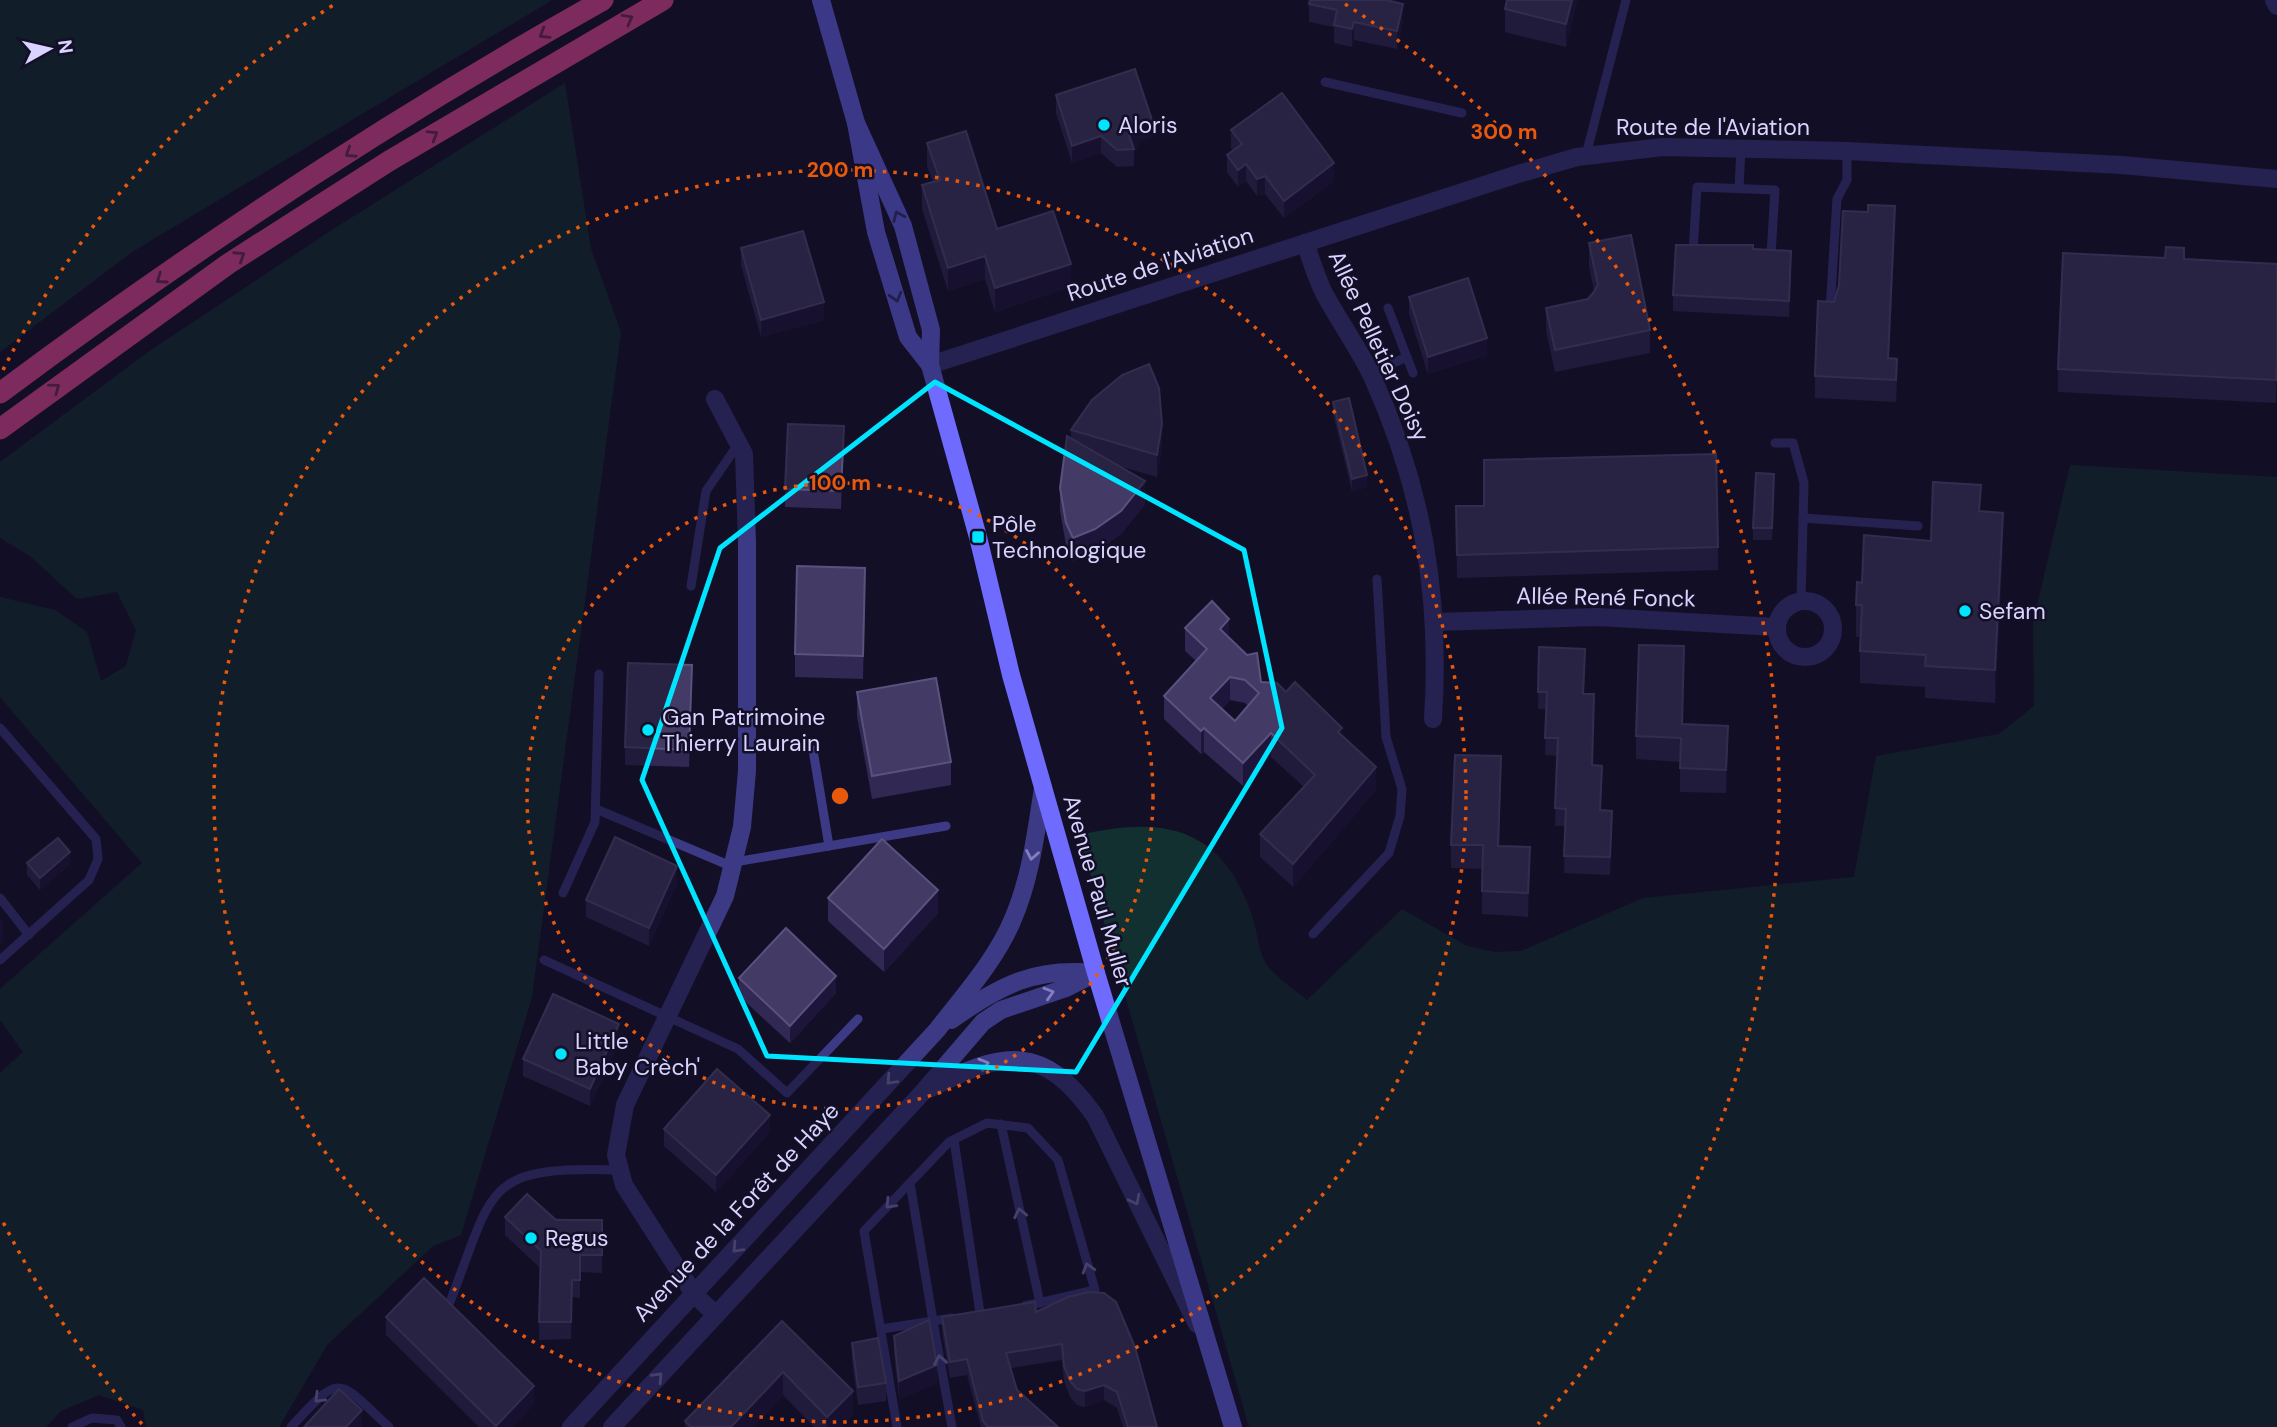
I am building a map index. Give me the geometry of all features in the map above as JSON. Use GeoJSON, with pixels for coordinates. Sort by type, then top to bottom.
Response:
{"type":"FeatureCollection","features":[{"type":"Feature","properties":{"kind":"highway"},"geometry":{"type":"LineString","coordinates":[[0,393],[218,238],[378,135],[603,0]]}},
{"type":"Feature","properties":{"kind":"highway"},"geometry":{"type":"LineString","coordinates":[[0,429],[228,264],[401,154],[663,0]]}},
{"type":"Feature","properties":{"kind":"main road","name":"Avenue Paul Muller"},"geometry":{"type":"LineString","coordinates":[[821,0],[856,123],[876,232],[906,331],[930,365]]}},
{"type":"Feature","properties":{"kind":"main road","name":"Avenue Paul Muller"},"geometry":{"type":"LineString","coordinates":[[856,123],[903,226],[931,330],[930,365],[1043,788],[1233,1427]]}},
{"type":"Feature","properties":{"kind":"street"},"geometry":{"type":"LineString","coordinates":[[2274,0],[2277,6]]}},
{"type":"Feature","properties":{"kind":"street","name":"Route de l'Aviation"},"geometry":{"type":"LineString","coordinates":[[930,365],[1518,174],[1586,155],[1644,148],[1741,148],[2122,165],[2277,178]]}},
{"type":"Feature","properties":{"kind":"street","name":"Allée Pelletier Doisy"},"geometry":{"type":"LineString","coordinates":[[1305,243],[1322,290],[1370,373],[1395,430],[1416,496],[1431,576],[1436,622],[1433,719]]}},
{"type":"Feature","properties":{"kind":"street"},"geometry":{"type":"LineString","coordinates":[[715,399],[744,453],[747,542],[747,771],[734,864],[724,896],[625,1105],[617,1140],[619,1170],[624,1185],[694,1294],[716,1315]]}},
{"type":"Feature","properties":{"kind":"street"},"geometry":{"type":"LineString","coordinates":[[1801,600],[1813,601],[1824,608],[1831,618],[1833,631],[1829,643],[1820,652],[1799,656],[1780,644],[1776,627],[1780,615],[1788,605],[1801,600]]}},
{"type":"Feature","properties":{"kind":"street","name":"Allée René Fonck"},"geometry":{"type":"LineString","coordinates":[[1436,622],[1598,617],[1776,627]]}},
{"type":"Feature","properties":{"kind":"street","name":"Avenue de la Forêt de Haye"},"geometry":{"type":"LineString","coordinates":[[571,1427],[937,1030],[992,959],[1014,918],[1031,866],[1043,788]]}},
{"type":"Feature","properties":{"kind":"street","name":"Avenue de la Forêt de Haye"},"geometry":{"type":"LineString","coordinates":[[937,1030],[992,992],[1015,982],[1061,970],[1096,973]]}},
{"type":"Feature","properties":{"kind":"street"},"geometry":{"type":"LineString","coordinates":[[612,1427],[922,1093],[983,1021],[1001,1010],[1066,988],[1096,973]]}},
{"type":"Feature","properties":{"kind":"street"},"geometry":{"type":"LineString","coordinates":[[922,1093],[972,1067],[1000,1059],[1036,1064],[1062,1078],[1078,1091],[1095,1116],[1213,1357]]}},
{"type":"Feature","properties":{"kind":"lane"},"geometry":{"type":"LineString","coordinates":[[1586,155],[1626,0]]}},
{"type":"Feature","properties":{"kind":"lane"},"geometry":{"type":"LineString","coordinates":[[1325,82],[1462,113]]}},
{"type":"Feature","properties":{"kind":"lane"},"geometry":{"type":"LineString","coordinates":[[1739,188],[1741,148]]}},
{"type":"Feature","properties":{"kind":"lane"},"geometry":{"type":"LineString","coordinates":[[1830,313],[1837,199],[1847,180],[1847,152]]}},
{"type":"Feature","properties":{"kind":"lane"},"geometry":{"type":"LineString","coordinates":[[1693,253],[1697,187],[1739,188],[1775,190],[1771,255]]}},
{"type":"Feature","properties":{"kind":"lane"},"geometry":{"type":"LineString","coordinates":[[1388,308],[1413,373]]}},
{"type":"Feature","properties":{"kind":"lane"},"geometry":{"type":"LineString","coordinates":[[1370,373],[1407,357]]}},
{"type":"Feature","properties":{"kind":"lane"},"geometry":{"type":"LineString","coordinates":[[691,586],[706,491],[740,442]]}},
{"type":"Feature","properties":{"kind":"lane"},"geometry":{"type":"LineString","coordinates":[[1775,443],[1793,443],[1804,483],[1801,600]]}},
{"type":"Feature","properties":{"kind":"lane"},"geometry":{"type":"LineString","coordinates":[[1802,518],[1918,526]]}},
{"type":"Feature","properties":{"kind":"lane"},"geometry":{"type":"LineString","coordinates":[[1313,934],[1389,853],[1400,816],[1402,789],[1386,737],[1377,579]]}},
{"type":"Feature","properties":{"kind":"lane"},"geometry":{"type":"LineString","coordinates":[[563,893],[594,822],[599,674]]}},
{"type":"Feature","properties":{"kind":"lane"},"geometry":{"type":"LineString","coordinates":[[0,728],[96,839],[98,859],[89,880],[0,960]]}},
{"type":"Feature","properties":{"kind":"lane"},"geometry":{"type":"LineString","coordinates":[[813,750],[829,846]]}},
{"type":"Feature","properties":{"kind":"lane"},"geometry":{"type":"LineString","coordinates":[[596,809],[734,864],[946,826]]}},
{"type":"Feature","properties":{"kind":"lane"},"geometry":{"type":"LineString","coordinates":[[0,898],[29,934]]}},
{"type":"Feature","properties":{"kind":"lane"},"geometry":{"type":"LineString","coordinates":[[544,960],[738,1049],[788,1093],[858,1019]]}},
{"type":"Feature","properties":{"kind":"lane"},"geometry":{"type":"LineString","coordinates":[[897,1427],[864,1231],[954,1140],[988,1123],[1028,1128],[1058,1160],[1095,1290],[1016,1307]]}},
{"type":"Feature","properties":{"kind":"lane"},"geometry":{"type":"LineString","coordinates":[[1001,1124],[1040,1303]]}},
{"type":"Feature","properties":{"kind":"lane"},"geometry":{"type":"LineString","coordinates":[[954,1140],[980,1313]]}},
{"type":"Feature","properties":{"kind":"lane"},"geometry":{"type":"LineString","coordinates":[[450,1302],[489,1201],[507,1184],[518,1177],[560,1168],[619,1170]]}},
{"type":"Feature","properties":{"kind":"lane"},"geometry":{"type":"LineString","coordinates":[[910,1183],[952,1427]]}},
{"type":"Feature","properties":{"kind":"lane"},"geometry":{"type":"LineString","coordinates":[[881,1329],[992,1311]]}},
{"type":"Feature","properties":{"kind":"lane"},"geometry":{"type":"LineString","coordinates":[[291,1427],[325,1391],[339,1387],[349,1390],[388,1427]]}},
{"type":"Feature","properties":{"kind":"lane"},"geometry":{"type":"LineString","coordinates":[[72,1427],[92,1418],[117,1420],[121,1427]]}},
{"type":"Feature","properties":{"kind":"highlighted area"},"geometry":{"type":"Polygon","coordinates":[[[935,382],[1244,550],[1282,728],[1076,1072],[767,1056],[642,780],[720,548],[935,382]]]}},
{"type":"Feature","properties":{"kind":"green space"},"geometry":{"type":"Polygon","coordinates":[[[0,0],[552,0],[132,252],[0,352],[0,0]]]}},
{"type":"Feature","properties":{"kind":"green space"},"geometry":{"type":"Polygon","coordinates":[[[565,83],[591,249],[621,332],[532,997],[461,1235],[433,1246],[327,1345],[279,1427],[146,1427],[143,1410],[99,1395],[61,1411],[46,1427],[0,1427],[0,1073],[23,1052],[0,1020],[0,989],[142,863],[0,697],[0,597],[55,610],[87,632],[101,681],[126,666],[136,630],[117,592],[77,599],[30,556],[0,538],[0,462],[148,352],[335,228],[565,83]]]}},
{"type":"Feature","properties":{"kind":"green space"},"geometry":{"type":"Polygon","coordinates":[[[2070,465],[2277,477],[2277,1427],[1249,1427],[1079,835],[1109,829],[1162,828],[1184,834],[1205,845],[1223,861],[1238,884],[1251,913],[1267,965],[1307,1000],[1402,909],[1467,946],[1495,952],[1521,951],[1643,898],[1854,877],[1876,756],[1999,734],[2034,706],[2033,623],[2070,465]]]}},
{"type":"Feature","properties":{"kind":"building"},"geometry":{"type":"Polygon","coordinates":[[[1310,0],[1386,0],[1403,4],[1397,31],[1354,22],[1352,29],[1334,25],[1337,10],[1309,4],[1310,0]]]}},
{"type":"Feature","properties":{"kind":"building"},"geometry":{"type":"Polygon","coordinates":[[[1507,0],[1572,0],[1566,24],[1505,9],[1507,0]]]}},
{"type":"Feature","properties":{"kind":"building","name":"Aloris"},"geometry":{"type":"Polygon","coordinates":[[[1135,69],[1152,120],[1137,124],[1139,131],[1129,135],[1134,149],[1117,150],[1101,136],[1072,146],[1056,95],[1135,69]]]}},
{"type":"Feature","properties":{"kind":"building"},"geometry":{"type":"Polygon","coordinates":[[[1282,93],[1334,163],[1284,201],[1265,176],[1257,179],[1246,164],[1238,170],[1227,155],[1242,144],[1231,130],[1282,93]]]}},
{"type":"Feature","properties":{"kind":"building"},"geometry":{"type":"Polygon","coordinates":[[[966,131],[997,229],[1053,211],[1071,264],[995,288],[985,256],[948,268],[922,185],[940,180],[927,143],[966,131]]]}},
{"type":"Feature","properties":{"kind":"building"},"geometry":{"type":"Polygon","coordinates":[[[1868,205],[1895,206],[1888,358],[1897,359],[1896,380],[1815,376],[1818,301],[1834,302],[1839,285],[1843,211],[1868,212],[1868,205]]]}},
{"type":"Feature","properties":{"kind":"building"},"geometry":{"type":"Polygon","coordinates":[[[803,231],[824,302],[761,320],[741,248],[803,231]]]}},
{"type":"Feature","properties":{"kind":"building"},"geometry":{"type":"Polygon","coordinates":[[[1631,235],[1650,330],[1555,350],[1546,308],[1588,299],[1593,293],[1598,285],[1589,243],[1631,235]]]}},
{"type":"Feature","properties":{"kind":"building"},"geometry":{"type":"Polygon","coordinates":[[[1676,245],[1753,245],[1753,249],[1791,251],[1789,301],[1673,295],[1676,245]]]}},
{"type":"Feature","properties":{"kind":"building"},"geometry":{"type":"Polygon","coordinates":[[[2166,247],[2184,248],[2184,259],[2277,264],[2276,380],[2058,369],[2063,253],[2165,258],[2166,247]]]}},
{"type":"Feature","properties":{"kind":"building"},"geometry":{"type":"Polygon","coordinates":[[[1468,278],[1487,338],[1428,357],[1409,297],[1468,278]]]}},
{"type":"Feature","properties":{"kind":"building"},"geometry":{"type":"Polygon","coordinates":[[[1149,364],[1159,388],[1162,424],[1157,455],[1071,430],[1092,400],[1122,375],[1149,364]]]}},
{"type":"Feature","properties":{"kind":"building"},"geometry":{"type":"Polygon","coordinates":[[[1349,398],[1367,475],[1352,479],[1333,402],[1349,398]]]}},
{"type":"Feature","properties":{"kind":"building"},"geometry":{"type":"Polygon","coordinates":[[[788,424],[844,426],[841,491],[785,489],[788,424]]]}},
{"type":"Feature","properties":{"kind":"building"},"geometry":{"type":"Polygon","coordinates":[[[1067,436],[1145,481],[1121,511],[1095,529],[1073,538],[1066,523],[1060,488],[1067,436]]]}},
{"type":"Feature","properties":{"kind":"building"},"geometry":{"type":"Polygon","coordinates":[[[1716,454],[1718,547],[1457,555],[1456,506],[1484,506],[1484,460],[1716,454]]]}},
{"type":"Feature","properties":{"kind":"building"},"geometry":{"type":"Polygon","coordinates":[[[1756,473],[1774,474],[1772,528],[1753,528],[1756,473]]]}},
{"type":"Feature","properties":{"kind":"building","name":"Sefam"},"geometry":{"type":"Polygon","coordinates":[[[1933,482],[1981,485],[1979,511],[2003,513],[1995,670],[1925,666],[1926,655],[1860,651],[1862,605],[1856,605],[1857,582],[1862,583],[1864,535],[1931,541],[1933,482]]]}},
{"type":"Feature","properties":{"kind":"building"},"geometry":{"type":"Polygon","coordinates":[[[797,566],[865,568],[863,656],[795,654],[797,566]]]}},
{"type":"Feature","properties":{"kind":"building"},"geometry":{"type":"Polygon","coordinates":[[[1212,601],[1229,619],[1220,629],[1247,655],[1257,653],[1261,682],[1277,683],[1286,692],[1295,682],[1342,728],[1338,732],[1376,767],[1293,864],[1260,834],[1315,775],[1271,733],[1243,763],[1204,728],[1201,731],[1164,696],[1207,649],[1185,628],[1212,601]],[[1230,677],[1210,698],[1235,721],[1259,693],[1245,680],[1230,677]]]}},
{"type":"Feature","properties":{"kind":"building"},"geometry":{"type":"Polygon","coordinates":[[[1639,645],[1684,646],[1682,724],[1728,726],[1726,770],[1680,768],[1681,738],[1636,736],[1639,645]]]}},
{"type":"Feature","properties":{"kind":"building"},"geometry":{"type":"Polygon","coordinates":[[[1539,647],[1585,649],[1583,694],[1594,694],[1592,765],[1602,766],[1600,810],[1612,811],[1610,857],[1564,856],[1566,809],[1555,808],[1558,738],[1545,738],[1547,692],[1538,692],[1539,647]]]}},
{"type":"Feature","properties":{"kind":"building"},"geometry":{"type":"Polygon","coordinates":[[[628,663],[692,665],[689,750],[625,747],[628,663]]]}},
{"type":"Feature","properties":{"kind":"building"},"geometry":{"type":"Polygon","coordinates":[[[936,678],[951,762],[872,776],[857,692],[936,678]]]}},
{"type":"Feature","properties":{"kind":"building"},"geometry":{"type":"Polygon","coordinates":[[[1455,755],[1501,756],[1498,846],[1530,847],[1528,893],[1482,891],[1483,845],[1451,845],[1455,755]]]}},
{"type":"Feature","properties":{"kind":"building"},"geometry":{"type":"Polygon","coordinates":[[[615,837],[677,866],[649,928],[586,900],[615,837]]]}},
{"type":"Feature","properties":{"kind":"building"},"geometry":{"type":"Polygon","coordinates":[[[58,838],[70,852],[40,878],[27,863],[58,838]]]}},
{"type":"Feature","properties":{"kind":"building"},"geometry":{"type":"Polygon","coordinates":[[[882,839],[938,890],[884,949],[828,898],[882,839]]]}},
{"type":"Feature","properties":{"kind":"building"},"geometry":{"type":"Polygon","coordinates":[[[786,928],[836,976],[790,1026],[739,978],[786,928]]]}},
{"type":"Feature","properties":{"kind":"building"},"geometry":{"type":"Polygon","coordinates":[[[553,994],[619,1024],[590,1089],[523,1059],[553,994]]]}},
{"type":"Feature","properties":{"kind":"building"},"geometry":{"type":"Polygon","coordinates":[[[717,1069],[770,1115],[716,1175],[664,1129],[717,1069]]]}},
{"type":"Feature","properties":{"kind":"building"},"geometry":{"type":"Polygon","coordinates":[[[527,1194],[556,1220],[602,1220],[602,1255],[580,1255],[580,1280],[572,1280],[571,1322],[539,1322],[541,1251],[505,1217],[527,1194]]]}},
{"type":"Feature","properties":{"kind":"building"},"geometry":{"type":"Polygon","coordinates":[[[424,1278],[534,1386],[496,1426],[386,1317],[424,1278]]]}},
{"type":"Feature","properties":{"kind":"building"},"geometry":{"type":"Polygon","coordinates":[[[1089,1292],[1104,1293],[1116,1302],[1135,1347],[1157,1427],[1128,1427],[1117,1392],[1104,1385],[1085,1391],[1077,1389],[1070,1381],[1064,1366],[1062,1344],[1006,1353],[1017,1390],[1058,1427],[988,1427],[983,1421],[967,1359],[950,1362],[942,1317],[1035,1302],[1036,1312],[1068,1297],[1089,1292]]]}},
{"type":"Feature","properties":{"kind":"building"},"geometry":{"type":"Polygon","coordinates":[[[929,1320],[937,1365],[899,1381],[894,1336],[929,1320]]]}},
{"type":"Feature","properties":{"kind":"building"},"geometry":{"type":"Polygon","coordinates":[[[782,1321],[853,1391],[827,1417],[783,1372],[731,1427],[691,1427],[685,1421],[782,1321]]]}},
{"type":"Feature","properties":{"kind":"building"},"geometry":{"type":"Polygon","coordinates":[[[878,1338],[886,1383],[858,1387],[852,1343],[878,1338]]]}},
{"type":"Feature","properties":{"kind":"building"},"geometry":{"type":"Polygon","coordinates":[[[339,1389],[362,1410],[346,1427],[304,1427],[339,1389]]]}},
{"type":"Feature","properties":{"kind":"place","name":"Aloris"},"geometry":{"type":"Point","coordinates":[1104,125]}},
{"type":"Feature","properties":{"kind":"place","name":"Pôle Technologique"},"geometry":{"type":"Point","coordinates":[978,537]}},
{"type":"Feature","properties":{"kind":"place","name":"Sefam"},"geometry":{"type":"Point","coordinates":[1965,611]}},
{"type":"Feature","properties":{"kind":"place","name":"Gan Patrimoine Thierry Laurain"},"geometry":{"type":"Point","coordinates":[648,730]}},
{"type":"Feature","properties":{"kind":"place","name":"Little Baby Crèch'"},"geometry":{"type":"Point","coordinates":[561,1054]}},
{"type":"Feature","properties":{"kind":"place","name":"Regus"},"geometry":{"type":"Point","coordinates":[531,1238]}}]}
